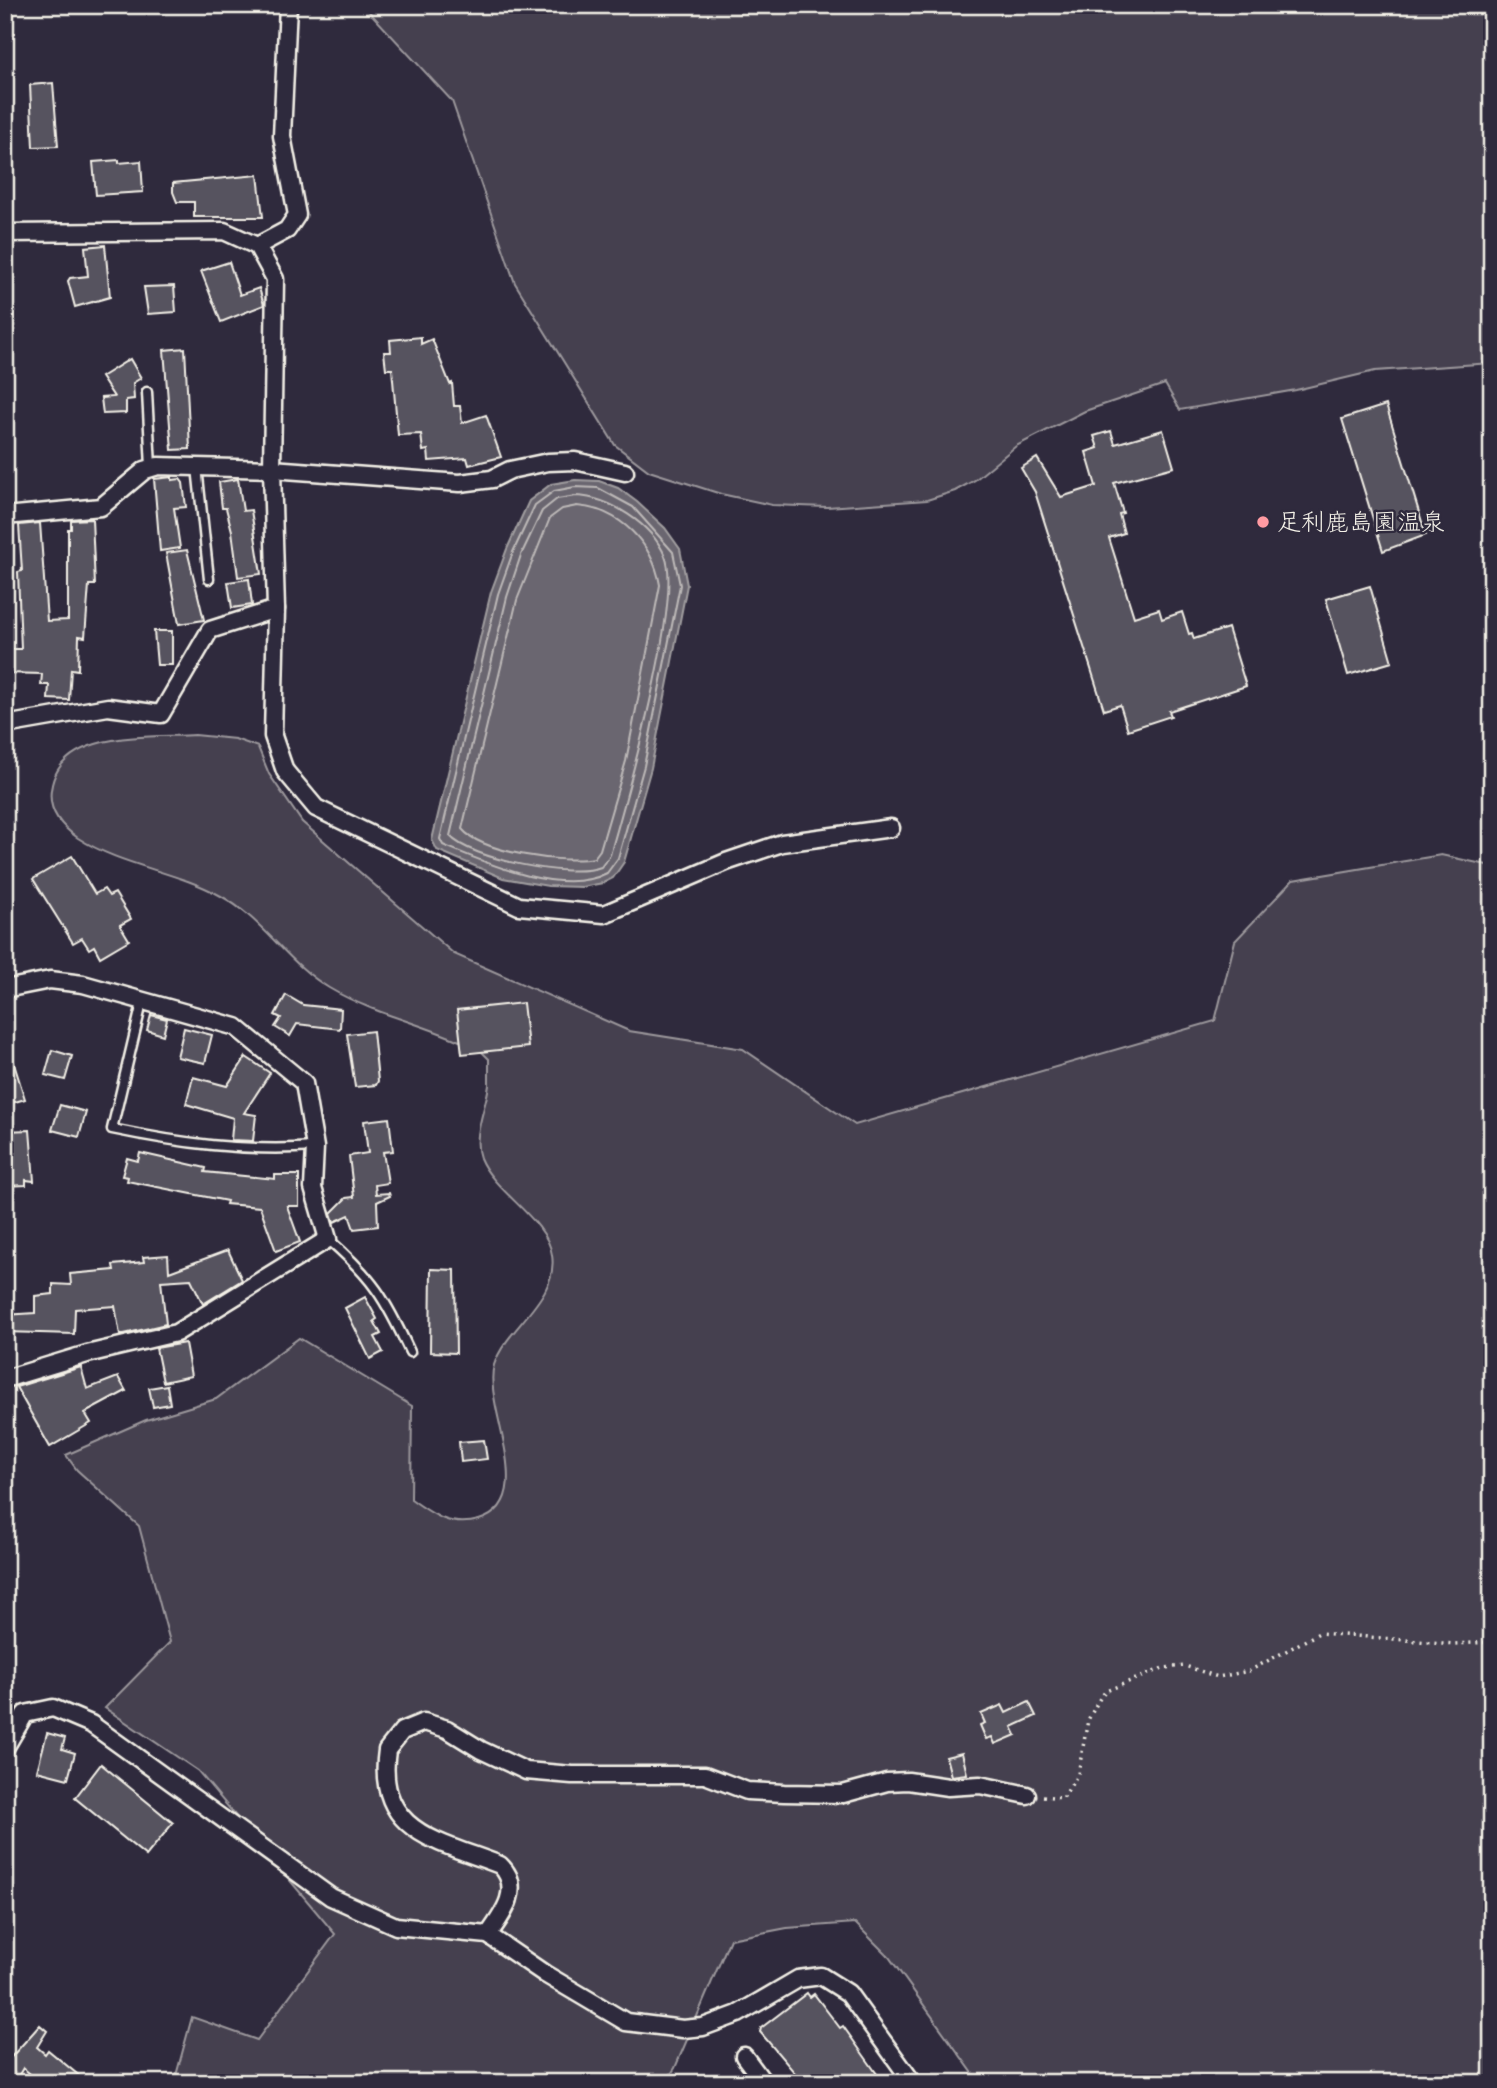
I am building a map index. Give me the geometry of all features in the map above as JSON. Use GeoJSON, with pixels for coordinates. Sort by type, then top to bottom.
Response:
{"type":"FeatureCollection","features":[{"type":"Feature","properties":{"kind":"street"},"geometry":{"type":"LineString","coordinates":[[257,246],[287,230],[297,215],[282,136],[288,5]]}},
{"type":"Feature","properties":{"kind":"street"},"geometry":{"type":"LineString","coordinates":[[5,233],[224,231],[257,246],[275,279],[277,296],[272,469],[276,609],[273,736],[285,771],[316,808],[519,906],[604,914],[726,862],[782,843],[891,828]]}},
{"type":"Feature","properties":{"kind":"street"},"geometry":{"type":"LineString","coordinates":[[5,516],[101,507],[151,467],[272,469],[460,483],[492,479],[510,470],[548,462],[575,461],[625,472]]}},
{"type":"Feature","properties":{"kind":"street"},"geometry":{"type":"LineString","coordinates":[[5,725],[108,707],[161,713],[210,630],[276,609]]}},
{"type":"Feature","properties":{"kind":"street"},"geometry":{"type":"LineString","coordinates":[[5,989],[50,980],[83,984],[142,1003],[236,1027],[304,1083],[315,1147],[313,1188],[328,1239],[176,1333],[87,1354],[5,1379]]}},
{"type":"Feature","properties":{"kind":"street"},"geometry":{"type":"LineString","coordinates":[[5,1748],[25,1714],[52,1707],[91,1724],[331,1897],[396,1926],[488,1935],[545,1974],[626,2022],[683,2029],[710,2025],[738,2014],[798,1979],[821,1976],[848,1993],[913,2083]]}},
{"type":"Feature","properties":{"kind":"street"},"geometry":{"type":"LineString","coordinates":[[488,1935],[513,1890],[510,1875],[500,1865],[415,1832],[400,1818],[390,1795],[387,1749],[402,1731],[424,1722],[447,1729],[481,1750],[526,1771],[572,1775],[705,1775],[747,1791],[784,1793],[843,1794],[887,1782],[908,1782],[948,1787],[980,1785],[1027,1795]]}},
{"type":"Feature","properties":{"kind":"street"},"geometry":{"type":"LineString","coordinates":[[744,2056],[764,2083]]}},
{"type":"Feature","properties":{"kind":"lane"},"geometry":{"type":"LineString","coordinates":[[147,391],[151,467]]}},
{"type":"Feature","properties":{"kind":"lane"},"geometry":{"type":"LineString","coordinates":[[197,467],[209,579]]}},
{"type":"Feature","properties":{"kind":"lane"},"geometry":{"type":"LineString","coordinates":[[142,1003],[111,1129],[177,1143],[271,1150],[315,1147]]}},
{"type":"Feature","properties":{"kind":"lane"},"geometry":{"type":"LineString","coordinates":[[328,1239],[364,1271],[389,1307],[410,1352]]}},
{"type":"Feature","properties":{"kind":"path"},"geometry":{"type":"LineString","coordinates":[[1027,1795],[1063,1798],[1078,1774],[1088,1720],[1100,1698],[1106,1691],[1163,1668],[1185,1666],[1218,1677],[1249,1671],[1319,1633],[1455,1644],[1492,1642]]}},
{"type":"Feature","properties":{"kind":"shaded area"},"geometry":{"type":"Polygon","coordinates":[[[363,5],[1492,5],[1492,363],[1375,371],[1296,390],[1180,410],[1165,384],[1085,411],[1016,446],[975,480],[955,491],[927,500],[827,507],[772,505],[721,494],[649,471],[615,445],[515,283],[452,101],[363,5]]]}},
{"type":"Feature","properties":{"kind":"shaded area"},"geometry":{"type":"Polygon","coordinates":[[[195,735],[235,739],[258,747],[269,774],[302,822],[454,954],[629,1031],[743,1049],[855,1125],[1215,1021],[1235,941],[1293,880],[1441,855],[1492,866],[1492,2083],[980,2083],[889,1957],[855,1923],[787,1928],[730,1939],[675,2068],[665,2083],[174,2083],[192,2017],[257,2040],[335,1934],[198,1771],[105,1708],[170,1642],[139,1526],[77,1470],[66,1455],[146,1420],[216,1399],[299,1338],[412,1406],[411,1499],[435,1515],[451,1521],[479,1520],[497,1510],[506,1494],[508,1474],[492,1382],[494,1365],[509,1338],[540,1299],[552,1271],[552,1255],[541,1230],[497,1183],[480,1158],[479,1131],[489,1085],[489,1059],[481,1051],[347,998],[314,978],[250,917],[221,896],[186,880],[95,848],[72,834],[57,818],[52,805],[51,790],[58,770],[70,756],[109,741],[195,735]]]}},
{"type":"Feature","properties":{"kind":"water"},"geometry":{"type":"Polygon","coordinates":[[[575,480],[599,481],[618,488],[665,528],[680,549],[687,585],[651,768],[624,862],[613,878],[582,887],[548,886],[503,878],[437,850],[432,840],[491,592],[507,549],[529,501],[551,484],[575,480]]]}},
{"type":"Feature","properties":{"kind":"building"},"geometry":{"type":"Polygon","coordinates":[[[53,83],[58,146],[33,147],[30,85],[53,83]]]}},
{"type":"Feature","properties":{"kind":"building"},"geometry":{"type":"Polygon","coordinates":[[[119,160],[119,163],[141,161],[143,192],[96,195],[93,162],[119,160]]]}},
{"type":"Feature","properties":{"kind":"building"},"geometry":{"type":"Polygon","coordinates":[[[258,175],[263,217],[194,217],[194,202],[177,202],[173,192],[173,183],[258,175]]]}},
{"type":"Feature","properties":{"kind":"building"},"geometry":{"type":"Polygon","coordinates":[[[105,245],[110,297],[75,307],[68,281],[70,278],[88,276],[85,247],[105,245]]]}},
{"type":"Feature","properties":{"kind":"building"},"geometry":{"type":"Polygon","coordinates":[[[229,262],[240,295],[259,288],[264,305],[221,322],[201,271],[229,262]]]}},
{"type":"Feature","properties":{"kind":"building"},"geometry":{"type":"Polygon","coordinates":[[[174,286],[176,312],[148,314],[144,287],[174,286]]]}},
{"type":"Feature","properties":{"kind":"building"},"geometry":{"type":"Polygon","coordinates":[[[421,337],[421,344],[432,339],[450,384],[452,383],[454,406],[460,406],[462,423],[486,415],[501,457],[469,465],[467,458],[429,461],[428,450],[423,451],[421,434],[398,435],[392,369],[386,369],[384,352],[391,352],[390,340],[421,337]]]}},
{"type":"Feature","properties":{"kind":"building"},"geometry":{"type":"Polygon","coordinates":[[[185,348],[190,449],[172,450],[164,350],[185,348]]]}},
{"type":"Feature","properties":{"kind":"building"},"geometry":{"type":"Polygon","coordinates":[[[130,359],[141,378],[133,383],[134,399],[126,400],[126,413],[103,414],[101,398],[114,397],[101,377],[130,359]]]}},
{"type":"Feature","properties":{"kind":"building"},"geometry":{"type":"Polygon","coordinates":[[[1386,405],[1426,535],[1383,551],[1342,419],[1386,405]]]}},
{"type":"Feature","properties":{"kind":"building"},"geometry":{"type":"Polygon","coordinates":[[[1163,430],[1174,467],[1114,483],[1123,513],[1119,514],[1124,533],[1109,538],[1134,617],[1159,609],[1162,619],[1182,612],[1189,634],[1192,633],[1194,639],[1228,628],[1246,686],[1169,711],[1171,716],[1128,730],[1120,705],[1104,710],[1035,492],[1021,468],[1037,458],[1061,497],[1096,486],[1086,452],[1098,448],[1094,436],[1111,431],[1115,444],[1163,430]]]}},
{"type":"Feature","properties":{"kind":"building"},"geometry":{"type":"Polygon","coordinates":[[[172,477],[172,480],[180,479],[183,483],[186,507],[174,508],[180,548],[160,551],[154,479],[172,477]]]}},
{"type":"Feature","properties":{"kind":"building"},"geometry":{"type":"Polygon","coordinates":[[[238,479],[243,511],[251,510],[261,574],[238,577],[232,531],[226,508],[222,508],[219,482],[238,479]]]}},
{"type":"Feature","properties":{"kind":"building"},"geometry":{"type":"Polygon","coordinates":[[[92,519],[95,585],[89,585],[85,637],[79,636],[78,670],[71,669],[69,700],[48,699],[49,685],[41,685],[42,674],[5,673],[5,649],[21,649],[18,572],[22,571],[19,525],[40,523],[47,621],[68,620],[68,529],[71,529],[71,520],[92,519]]]}},
{"type":"Feature","properties":{"kind":"building"},"geometry":{"type":"Polygon","coordinates":[[[187,550],[204,620],[179,624],[166,553],[187,550]]]}},
{"type":"Feature","properties":{"kind":"building"},"geometry":{"type":"Polygon","coordinates":[[[249,579],[252,605],[232,608],[228,582],[249,579]]]}},
{"type":"Feature","properties":{"kind":"building"},"geometry":{"type":"Polygon","coordinates":[[[1370,586],[1392,662],[1348,675],[1326,599],[1370,586]]]}},
{"type":"Feature","properties":{"kind":"building"},"geometry":{"type":"Polygon","coordinates":[[[154,631],[172,631],[172,665],[157,665],[154,631]]]}},
{"type":"Feature","properties":{"kind":"building"},"geometry":{"type":"Polygon","coordinates":[[[72,856],[95,894],[104,889],[109,896],[115,893],[131,919],[120,925],[129,940],[100,957],[94,946],[89,949],[82,938],[73,943],[33,879],[72,856]]]}},
{"type":"Feature","properties":{"kind":"building"},"geometry":{"type":"Polygon","coordinates":[[[286,995],[303,1005],[341,1009],[340,1029],[297,1024],[290,1036],[275,1027],[281,1018],[275,1015],[286,995]]]}},
{"type":"Feature","properties":{"kind":"building"},"geometry":{"type":"Polygon","coordinates":[[[523,1003],[528,1047],[462,1054],[457,1010],[523,1003]]]}},
{"type":"Feature","properties":{"kind":"building"},"geometry":{"type":"Polygon","coordinates":[[[151,1015],[167,1019],[163,1035],[147,1030],[151,1015]]]}},
{"type":"Feature","properties":{"kind":"building"},"geometry":{"type":"Polygon","coordinates":[[[184,1028],[212,1035],[205,1063],[177,1057],[184,1028]]]}},
{"type":"Feature","properties":{"kind":"building"},"geometry":{"type":"Polygon","coordinates":[[[373,1031],[378,1081],[376,1085],[355,1087],[347,1034],[373,1031]]]}},
{"type":"Feature","properties":{"kind":"building"},"geometry":{"type":"Polygon","coordinates":[[[9,1048],[25,1099],[5,1105],[5,1049],[9,1048]]]}},
{"type":"Feature","properties":{"kind":"building"},"geometry":{"type":"Polygon","coordinates":[[[52,1050],[72,1056],[65,1080],[45,1075],[52,1050]]]}},
{"type":"Feature","properties":{"kind":"building"},"geometry":{"type":"Polygon","coordinates":[[[246,1057],[270,1073],[244,1113],[256,1115],[253,1141],[231,1140],[233,1118],[186,1104],[193,1077],[227,1086],[246,1057]]]}},
{"type":"Feature","properties":{"kind":"building"},"geometry":{"type":"Polygon","coordinates":[[[60,1105],[86,1112],[79,1137],[52,1130],[60,1105]]]}},
{"type":"Feature","properties":{"kind":"building"},"geometry":{"type":"Polygon","coordinates":[[[389,1118],[393,1151],[383,1152],[388,1183],[375,1185],[376,1194],[389,1193],[390,1196],[377,1202],[378,1226],[354,1229],[349,1215],[334,1222],[331,1213],[346,1198],[354,1197],[349,1156],[368,1153],[364,1121],[389,1118]]]}},
{"type":"Feature","properties":{"kind":"building"},"geometry":{"type":"Polygon","coordinates":[[[30,1130],[34,1181],[26,1180],[26,1185],[5,1186],[5,1131],[30,1130]]]}},
{"type":"Feature","properties":{"kind":"building"},"geometry":{"type":"Polygon","coordinates":[[[140,1153],[206,1168],[205,1172],[275,1179],[275,1175],[299,1175],[299,1206],[287,1206],[300,1242],[276,1251],[260,1207],[226,1204],[227,1201],[127,1181],[128,1177],[122,1176],[127,1158],[138,1161],[140,1153]]]}},
{"type":"Feature","properties":{"kind":"building"},"geometry":{"type":"Polygon","coordinates":[[[228,1250],[242,1280],[203,1304],[191,1279],[161,1281],[166,1324],[120,1335],[115,1306],[75,1309],[74,1334],[5,1332],[5,1315],[35,1313],[35,1296],[53,1294],[53,1284],[71,1285],[70,1274],[114,1270],[113,1265],[144,1262],[143,1257],[168,1255],[169,1272],[228,1250]]]}},
{"type":"Feature","properties":{"kind":"building"},"geometry":{"type":"Polygon","coordinates":[[[431,1269],[455,1270],[456,1353],[430,1352],[431,1269]]]}},
{"type":"Feature","properties":{"kind":"building"},"geometry":{"type":"Polygon","coordinates":[[[365,1297],[377,1319],[374,1321],[381,1334],[375,1337],[383,1352],[370,1359],[345,1308],[365,1297]]]}},
{"type":"Feature","properties":{"kind":"building"},"geometry":{"type":"Polygon","coordinates":[[[185,1343],[191,1376],[163,1382],[156,1348],[185,1343]]]}},
{"type":"Feature","properties":{"kind":"building"},"geometry":{"type":"Polygon","coordinates":[[[81,1367],[87,1389],[118,1377],[126,1391],[85,1413],[91,1423],[50,1447],[16,1387],[81,1367]]]}},
{"type":"Feature","properties":{"kind":"building"},"geometry":{"type":"Polygon","coordinates":[[[167,1385],[170,1404],[153,1407],[149,1388],[167,1385]]]}},
{"type":"Feature","properties":{"kind":"building"},"geometry":{"type":"Polygon","coordinates":[[[484,1440],[487,1459],[461,1462],[459,1442],[484,1440]]]}},
{"type":"Feature","properties":{"kind":"building"},"geometry":{"type":"Polygon","coordinates":[[[1029,1702],[1036,1716],[1012,1727],[1016,1735],[995,1744],[992,1737],[986,1739],[980,1725],[985,1723],[981,1714],[1002,1705],[1006,1713],[1029,1702]]]}},
{"type":"Feature","properties":{"kind":"building"},"geometry":{"type":"Polygon","coordinates":[[[47,1733],[65,1738],[62,1749],[75,1753],[68,1779],[37,1771],[47,1733]]]}},
{"type":"Feature","properties":{"kind":"building"},"geometry":{"type":"Polygon","coordinates":[[[962,1753],[967,1774],[951,1776],[946,1757],[962,1753]]]}},
{"type":"Feature","properties":{"kind":"building"},"geometry":{"type":"Polygon","coordinates":[[[101,1764],[173,1823],[146,1856],[75,1798],[101,1764]]]}},
{"type":"Feature","properties":{"kind":"building"},"geometry":{"type":"Polygon","coordinates":[[[807,1993],[810,1997],[814,1994],[840,2028],[843,2026],[877,2074],[866,2083],[782,2083],[795,2073],[760,2032],[761,2028],[807,1993]]]}},
{"type":"Feature","properties":{"kind":"building"},"geometry":{"type":"Polygon","coordinates":[[[40,2025],[47,2031],[37,2047],[45,2054],[48,2050],[88,2083],[41,2083],[23,2068],[14,2083],[5,2083],[5,2064],[40,2025]]]}},
{"type":"Feature","properties":{"kind":"place","name":"足利鹿島園温泉"},"geometry":{"type":"Point","coordinates":[1263,522]}}]}
